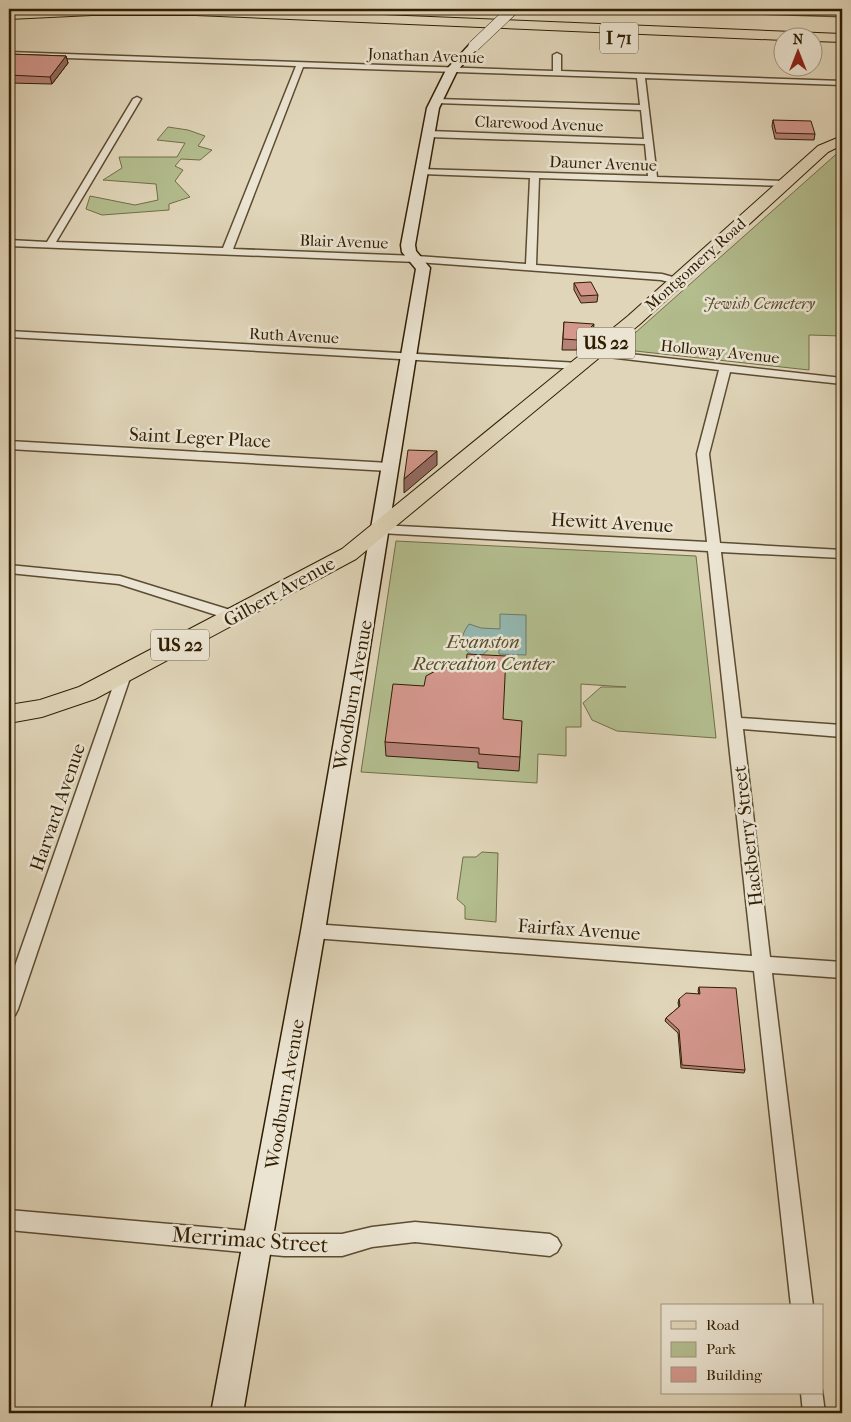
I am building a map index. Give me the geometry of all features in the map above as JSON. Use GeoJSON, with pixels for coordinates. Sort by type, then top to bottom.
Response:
{"type":"FeatureCollection","features":[{"type":"Feature","properties":{"kind":"highway"},"geometry":{"type":"LineString","coordinates":[[426,9],[600,17],[842,22]]}},
{"type":"Feature","properties":{"kind":"highway","name":"I 71"},"geometry":{"type":"LineString","coordinates":[[9,15],[92,11],[195,11],[842,38]]}},
{"type":"Feature","properties":{"kind":"highway","name":"I 71"},"geometry":{"type":"LineString","coordinates":[[9,25],[94,20],[191,20],[774,45]]}},
{"type":"Feature","properties":{"kind":"highway"},"geometry":{"type":"LineString","coordinates":[[824,46],[842,47]]}},
{"type":"Feature","properties":{"kind":"main road","name":"Montgomery Road"},"geometry":{"type":"LineString","coordinates":[[824,149],[828,140],[842,126]]}},
{"type":"Feature","properties":{"kind":"main road","name":"Montgomery Road"},"geometry":{"type":"LineString","coordinates":[[380,528],[595,352],[824,149],[842,140]]}},
{"type":"Feature","properties":{"kind":"main road","name":"Gilbert Avenue"},"geometry":{"type":"LineString","coordinates":[[9,714],[42,708],[88,693],[124,675],[348,554],[380,528]]}},
{"type":"Feature","properties":{"kind":"street","name":"Woodburn Avenue"},"geometry":{"type":"LineString","coordinates":[[227,1413],[313,932],[389,467],[410,357],[423,268],[409,252],[408,245],[433,108],[452,70],[513,9]]}},
{"type":"Feature","properties":{"kind":"street"},"geometry":{"type":"LineString","coordinates":[[684,9],[817,11],[842,14]]}},
{"type":"Feature","properties":{"kind":"street","name":"Jonathan Avenue"},"geometry":{"type":"LineString","coordinates":[[9,54],[842,83]]}},
{"type":"Feature","properties":{"kind":"street"},"geometry":{"type":"LineString","coordinates":[[556,73],[557,55]]}},
{"type":"Feature","properties":{"kind":"street"},"geometry":{"type":"LineString","coordinates":[[227,252],[300,65]]}},
{"type":"Feature","properties":{"kind":"street"},"geometry":{"type":"LineString","coordinates":[[641,77],[652,180]]}},
{"type":"Feature","properties":{"kind":"street"},"geometry":{"type":"LineString","coordinates":[[50,244],[137,99]]}},
{"type":"Feature","properties":{"kind":"street"},"geometry":{"type":"LineString","coordinates":[[437,101],[645,108]]}},
{"type":"Feature","properties":{"kind":"street","name":"Clarewood Avenue"},"geometry":{"type":"LineString","coordinates":[[429,134],[649,142]]}},
{"type":"Feature","properties":{"kind":"street","name":"Dauner Avenue"},"geometry":{"type":"LineString","coordinates":[[422,171],[784,184]]}},
{"type":"Feature","properties":{"kind":"street"},"geometry":{"type":"LineString","coordinates":[[530,267],[535,176]]}},
{"type":"Feature","properties":{"kind":"street","name":"Blair Avenue"},"geometry":{"type":"LineString","coordinates":[[9,243],[417,259],[662,277],[676,281]]}},
{"type":"Feature","properties":{"kind":"street","name":"Ruth Avenue"},"geometry":{"type":"LineString","coordinates":[[9,334],[578,366]]}},
{"type":"Feature","properties":{"kind":"street","name":"Holloway Avenue"},"geometry":{"type":"LineString","coordinates":[[595,352],[842,381]]}},
{"type":"Feature","properties":{"kind":"street","name":"Hackberry Street"},"geometry":{"type":"LineString","coordinates":[[725,368],[702,454],[802,1304]]}},
{"type":"Feature","properties":{"kind":"street","name":"Saint Leger Place"},"geometry":{"type":"LineString","coordinates":[[9,445],[389,467]]}},
{"type":"Feature","properties":{"kind":"street","name":"Hewitt Avenue"},"geometry":{"type":"LineString","coordinates":[[380,528],[842,554]]}},
{"type":"Feature","properties":{"kind":"street"},"geometry":{"type":"LineString","coordinates":[[9,569],[120,580],[235,616]]}},
{"type":"Feature","properties":{"kind":"street","name":"Harvard Avenue"},"geometry":{"type":"LineString","coordinates":[[9,1009],[124,675]]}},
{"type":"Feature","properties":{"kind":"street"},"geometry":{"type":"LineString","coordinates":[[733,722],[842,731]]}},
{"type":"Feature","properties":{"kind":"street","name":"Fairfax Avenue"},"geometry":{"type":"LineString","coordinates":[[313,932],[842,970]]}},
{"type":"Feature","properties":{"kind":"street","name":"Merrimac Street"},"geometry":{"type":"LineString","coordinates":[[9,1220],[303,1246],[342,1245],[372,1238],[414,1232],[550,1244]]}},
{"type":"Feature","properties":{"kind":"street"},"geometry":{"type":"LineString","coordinates":[[812,1394],[814,1413]]}},
{"type":"Feature","properties":{"kind":"green space"},"geometry":{"type":"Polygon","coordinates":[[[168,127],[188,130],[205,136],[198,146],[212,150],[200,160],[181,159],[175,166],[183,170],[175,181],[190,197],[169,204],[169,210],[102,215],[86,209],[90,196],[135,205],[158,200],[156,184],[103,180],[122,168],[119,157],[177,157],[185,143],[157,140],[168,127]]]}},
{"type":"Feature","properties":{"kind":"green space","name":"Jewish Cemetery"},"geometry":{"type":"Polygon","coordinates":[[[842,149],[842,336],[809,335],[809,370],[617,349],[842,149]]]}},
{"type":"Feature","properties":{"kind":"green space","name":"Evanston Recreation Center"},"geometry":{"type":"Polygon","coordinates":[[[396,541],[696,556],[716,738],[617,731],[592,720],[583,703],[601,687],[626,687],[581,684],[581,727],[566,727],[566,756],[538,754],[537,783],[361,772],[396,541]]]}},
{"type":"Feature","properties":{"kind":"green space"},"geometry":{"type":"Polygon","coordinates":[[[482,852],[498,853],[496,922],[465,919],[465,906],[457,899],[463,857],[476,857],[482,852]]]}},
{"type":"Feature","properties":{"kind":"green space"},"geometry":{"type":"Polygon","coordinates":[[[9,1407],[91,1413],[9,1413],[9,1407]]]}},
{"type":"Feature","properties":{"kind":"water"},"geometry":{"type":"Polygon","coordinates":[[[500,614],[526,615],[526,655],[499,654],[499,647],[492,646],[478,659],[468,652],[463,644],[462,640],[465,630],[469,624],[481,628],[500,629],[500,614]]]}},
{"type":"Feature","properties":{"kind":"building"},"geometry":{"type":"Polygon","coordinates":[[[9,54],[66,56],[50,77],[9,75],[9,54]]]}},
{"type":"Feature","properties":{"kind":"building"},"geometry":{"type":"Polygon","coordinates":[[[773,120],[811,121],[815,134],[776,133],[773,120]]]}},
{"type":"Feature","properties":{"kind":"building"},"geometry":{"type":"Polygon","coordinates":[[[591,282],[598,295],[581,296],[574,283],[591,282]]]}},
{"type":"Feature","properties":{"kind":"building"},"geometry":{"type":"Polygon","coordinates":[[[564,322],[594,324],[578,340],[563,339],[564,322]]]}},
{"type":"Feature","properties":{"kind":"building"},"geometry":{"type":"Polygon","coordinates":[[[408,450],[437,451],[404,479],[408,450]]]}},
{"type":"Feature","properties":{"kind":"building","name":"Evanston Recreation Center"},"geometry":{"type":"Polygon","coordinates":[[[467,654],[506,656],[503,719],[522,721],[520,757],[479,754],[479,748],[385,742],[393,684],[424,686],[426,676],[441,668],[466,666],[467,654]]]}},
{"type":"Feature","properties":{"kind":"building"},"geometry":{"type":"Polygon","coordinates":[[[699,987],[736,988],[745,1070],[682,1065],[679,1030],[666,1018],[680,1006],[679,999],[686,993],[700,994],[699,987]]]}}]}
